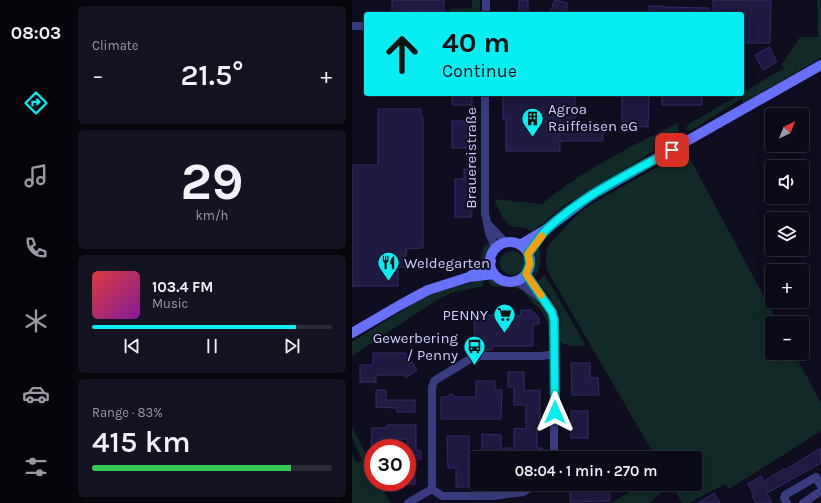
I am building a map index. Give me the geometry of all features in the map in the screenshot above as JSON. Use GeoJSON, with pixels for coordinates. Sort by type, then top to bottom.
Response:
{"type":"FeatureCollection","features":[{"type":"Feature","properties":{"kind":"street"},"geometry":{"type":"LineString","coordinates":[[486,0],[486,12]]}},
{"type":"Feature","properties":{"kind":"street"},"geometry":{"type":"LineString","coordinates":[[352,26],[364,26]]}},
{"type":"Feature","properties":{"kind":"street"},"geometry":{"type":"LineString","coordinates":[[520,246],[545,230],[590,196],[821,64]]}},
{"type":"Feature","properties":{"kind":"street","name":"Brauereistraße"},"geometry":{"type":"LineString","coordinates":[[485,96],[484,200],[489,233],[496,249]]}},
{"type":"Feature","properties":{"kind":"street","name":"Brauereistraße"},"geometry":{"type":"LineString","coordinates":[[487,222],[506,243]]}},
{"type":"Feature","properties":{"kind":"street"},"geometry":{"type":"LineString","coordinates":[[528,254],[545,230]]}},
{"type":"Feature","properties":{"kind":"street"},"geometry":{"type":"LineString","coordinates":[[506,243],[520,246],[528,254],[530,264],[526,274],[517,281],[511,282],[498,278],[494,274],[490,261],[496,249],[500,245],[506,243]]}},
{"type":"Feature","properties":{"kind":"street"},"geometry":{"type":"LineString","coordinates":[[469,276],[490,261]]}},
{"type":"Feature","properties":{"kind":"street"},"geometry":{"type":"LineString","coordinates":[[352,333],[400,304],[428,290],[469,276],[494,274]]}},
{"type":"Feature","properties":{"kind":"street"},"geometry":{"type":"LineString","coordinates":[[526,274],[552,312],[554,320],[554,451]]}},
{"type":"Feature","properties":{"kind":"street"},"geometry":{"type":"LineString","coordinates":[[517,281],[544,300]]}},
{"type":"Feature","properties":{"kind":"street"},"geometry":{"type":"LineString","coordinates":[[432,489],[432,388],[434,381],[470,359],[481,356],[541,356],[555,354]]}},
{"type":"Feature","properties":{"kind":"street"},"geometry":{"type":"LineString","coordinates":[[787,503],[784,498],[785,495],[818,476],[821,486]]}},
{"type":"Feature","properties":{"kind":"street"},"geometry":{"type":"LineString","coordinates":[[432,489],[442,496],[494,496],[525,491]]}},
{"type":"Feature","properties":{"kind":"street"},"geometry":{"type":"LineString","coordinates":[[408,503],[432,489]]}},
{"type":"Feature","properties":{"kind":"street"},"geometry":{"type":"LineString","coordinates":[[803,503],[821,491]]}},
{"type":"Feature","properties":{"kind":"green space"},"geometry":{"type":"Polygon","coordinates":[[[472,0],[480,0],[480,12],[450,12],[450,9],[472,8],[472,0]]]}},
{"type":"Feature","properties":{"kind":"green space"},"geometry":{"type":"Polygon","coordinates":[[[817,0],[821,0],[821,58],[743,103],[743,98],[690,131],[685,129],[689,124],[737,96],[744,96],[744,92],[784,68],[781,65],[800,37],[818,37],[817,0]]]}},
{"type":"Feature","properties":{"kind":"green space"},"geometry":{"type":"Polygon","coordinates":[[[678,123],[679,136],[565,205],[532,232],[528,229],[510,226],[503,218],[494,199],[542,204],[590,170],[678,123]]]}},
{"type":"Feature","properties":{"kind":"green space"},"geometry":{"type":"Polygon","coordinates":[[[686,151],[765,299],[765,308],[770,308],[774,316],[765,316],[765,360],[798,360],[821,403],[821,431],[729,489],[725,484],[689,503],[682,503],[675,491],[702,491],[702,451],[652,451],[548,272],[546,258],[549,244],[579,213],[590,205],[686,151]]]}},
{"type":"Feature","properties":{"kind":"green space"},"geometry":{"type":"Polygon","coordinates":[[[490,242],[491,252],[481,265],[483,247],[490,242]]]}},
{"type":"Feature","properties":{"kind":"green space"},"geometry":{"type":"Polygon","coordinates":[[[538,247],[540,250],[540,262],[535,277],[534,262],[538,247]]]}},
{"type":"Feature","properties":{"kind":"green space"},"geometry":{"type":"Polygon","coordinates":[[[512,251],[521,254],[524,263],[521,272],[512,275],[503,272],[500,263],[503,254],[512,251]]]}},
{"type":"Feature","properties":{"kind":"green space"},"geometry":{"type":"Polygon","coordinates":[[[544,275],[585,344],[582,346],[570,346],[563,344],[560,340],[560,317],[558,309],[538,281],[544,275]]]}},
{"type":"Feature","properties":{"kind":"green space"},"geometry":{"type":"Polygon","coordinates":[[[492,278],[522,288],[522,290],[512,287],[492,286],[488,279],[492,278]]]}},
{"type":"Feature","properties":{"kind":"green space"},"geometry":{"type":"Polygon","coordinates":[[[483,279],[483,286],[451,293],[437,300],[352,356],[352,342],[418,301],[435,293],[483,279]]]}},
{"type":"Feature","properties":{"kind":"green space"},"geometry":{"type":"Polygon","coordinates":[[[527,291],[546,313],[549,320],[551,334],[549,341],[547,322],[540,310],[524,292],[527,291]]]}},
{"type":"Feature","properties":{"kind":"green space"},"geometry":{"type":"Polygon","coordinates":[[[352,427],[364,450],[364,491],[384,491],[391,503],[352,503],[352,454],[357,463],[362,460],[352,438],[352,427]]]}},
{"type":"Feature","properties":{"kind":"green space"},"geometry":{"type":"Polygon","coordinates":[[[632,491],[663,491],[650,503],[610,503],[632,491]]]}},
{"type":"Feature","properties":{"kind":"building"},"geometry":{"type":"Polygon","coordinates":[[[392,0],[444,0],[444,11],[402,10],[402,12],[392,12],[392,0]]]}},
{"type":"Feature","properties":{"kind":"building"},"geometry":{"type":"Polygon","coordinates":[[[519,0],[528,0],[528,12],[519,12],[519,0]]]}},
{"type":"Feature","properties":{"kind":"building"},"geometry":{"type":"Polygon","coordinates":[[[555,0],[567,3],[567,12],[550,12],[555,0]]]}},
{"type":"Feature","properties":{"kind":"building"},"geometry":{"type":"Polygon","coordinates":[[[713,0],[771,0],[770,43],[744,43],[744,12],[713,12],[713,0]]]}},
{"type":"Feature","properties":{"kind":"building"},"geometry":{"type":"Polygon","coordinates":[[[649,6],[709,8],[709,12],[649,12],[649,6]]]}},
{"type":"Feature","properties":{"kind":"building"},"geometry":{"type":"Polygon","coordinates":[[[769,47],[777,62],[763,70],[755,55],[769,47]]]}},
{"type":"Feature","properties":{"kind":"building"},"geometry":{"type":"Polygon","coordinates":[[[452,96],[472,96],[472,105],[452,105],[452,96]]]}},
{"type":"Feature","properties":{"kind":"building"},"geometry":{"type":"Polygon","coordinates":[[[503,96],[575,96],[575,125],[603,125],[603,141],[560,141],[560,151],[506,151],[506,119],[503,119],[503,96]]]}},
{"type":"Feature","properties":{"kind":"building"},"geometry":{"type":"Polygon","coordinates":[[[622,96],[649,96],[648,127],[622,126],[622,96]]]}},
{"type":"Feature","properties":{"kind":"building"},"geometry":{"type":"Polygon","coordinates":[[[662,96],[702,96],[702,105],[662,105],[662,96]]]}},
{"type":"Feature","properties":{"kind":"building"},"geometry":{"type":"Polygon","coordinates":[[[378,109],[421,109],[421,117],[423,117],[423,248],[406,249],[406,267],[398,267],[398,286],[352,286],[352,165],[378,165],[378,109]]]}},
{"type":"Feature","properties":{"kind":"building"},"geometry":{"type":"Polygon","coordinates":[[[452,121],[471,121],[472,148],[452,148],[452,121]]]}},
{"type":"Feature","properties":{"kind":"building"},"geometry":{"type":"Polygon","coordinates":[[[464,169],[471,170],[472,217],[455,217],[455,179],[464,179],[464,169]]]}},
{"type":"Feature","properties":{"kind":"building","name":"PENNY"},"geometry":{"type":"Polygon","coordinates":[[[521,310],[531,310],[539,318],[539,324],[533,324],[533,346],[493,346],[492,350],[475,351],[474,315],[520,316],[521,310]]]}},
{"type":"Feature","properties":{"kind":"building"},"geometry":{"type":"Polygon","coordinates":[[[373,353],[406,353],[417,370],[406,378],[404,375],[376,375],[376,382],[360,382],[360,365],[373,365],[373,353]]]}},
{"type":"Feature","properties":{"kind":"building"},"geometry":{"type":"Polygon","coordinates":[[[571,363],[590,363],[590,378],[598,378],[599,395],[572,395],[571,363]]]}},
{"type":"Feature","properties":{"kind":"building"},"geometry":{"type":"Polygon","coordinates":[[[508,372],[524,372],[524,391],[540,390],[540,429],[537,429],[537,448],[542,448],[542,451],[482,451],[482,434],[501,435],[501,448],[514,448],[514,428],[526,429],[526,405],[514,405],[514,387],[508,387],[508,372]]]}},
{"type":"Feature","properties":{"kind":"building"},"geometry":{"type":"Polygon","coordinates":[[[476,381],[495,381],[495,390],[502,390],[501,419],[441,419],[441,397],[447,397],[450,394],[455,397],[476,397],[476,381]]]}},
{"type":"Feature","properties":{"kind":"building"},"geometry":{"type":"Polygon","coordinates":[[[376,390],[386,390],[386,400],[415,400],[415,412],[397,412],[396,408],[376,407],[376,390]]]}},
{"type":"Feature","properties":{"kind":"building"},"geometry":{"type":"Polygon","coordinates":[[[571,411],[588,411],[588,438],[571,438],[571,411]]]}},
{"type":"Feature","properties":{"kind":"building"},"geometry":{"type":"Polygon","coordinates":[[[387,425],[416,425],[416,439],[371,439],[372,428],[387,428],[387,425]]]}},
{"type":"Feature","properties":{"kind":"building"},"geometry":{"type":"Polygon","coordinates":[[[447,436],[469,436],[469,487],[456,487],[456,468],[448,468],[447,436]]]}},
{"type":"Feature","properties":{"kind":"building"},"geometry":{"type":"Polygon","coordinates":[[[821,448],[821,463],[767,493],[772,503],[756,503],[752,496],[754,495],[748,484],[761,476],[764,481],[821,448]]]}},
{"type":"Feature","properties":{"kind":"building"},"geometry":{"type":"Polygon","coordinates":[[[416,450],[421,451],[421,459],[416,459],[416,450]]]}},
{"type":"Feature","properties":{"kind":"building"},"geometry":{"type":"Polygon","coordinates":[[[570,491],[610,491],[610,501],[570,502],[570,491]]]}},
{"type":"Feature","properties":{"kind":"building"},"geometry":{"type":"Polygon","coordinates":[[[714,493],[720,503],[698,503],[714,493]]]}},
{"type":"Feature","properties":{"kind":"slow traffic"},"geometry":{"type":"LineString","coordinates":[[541,295],[526,274],[529,270],[530,264],[528,254],[542,236]]}},
{"type":"Feature","properties":{"kind":"place","name":"Agroa Raiffeisen eG"},"geometry":{"type":"Point","coordinates":[533,138]}},
{"type":"Feature","properties":{"kind":"place","name":"Weldegarten"},"geometry":{"type":"Point","coordinates":[389,282]}},
{"type":"Feature","properties":{"kind":"place","name":"PENNY"},"geometry":{"type":"Point","coordinates":[504,334]}},
{"type":"Feature","properties":{"kind":"place","name":"Gewerbering / Penny"},"geometry":{"type":"Point","coordinates":[474,366]}},
{"type":"Feature","properties":{"kind":"route"},"geometry":{"type":"LineString","coordinates":[[555,412],[554,320],[552,312],[526,274],[529,270],[530,264],[528,254],[545,230],[575,206],[672,150]]}}]}
